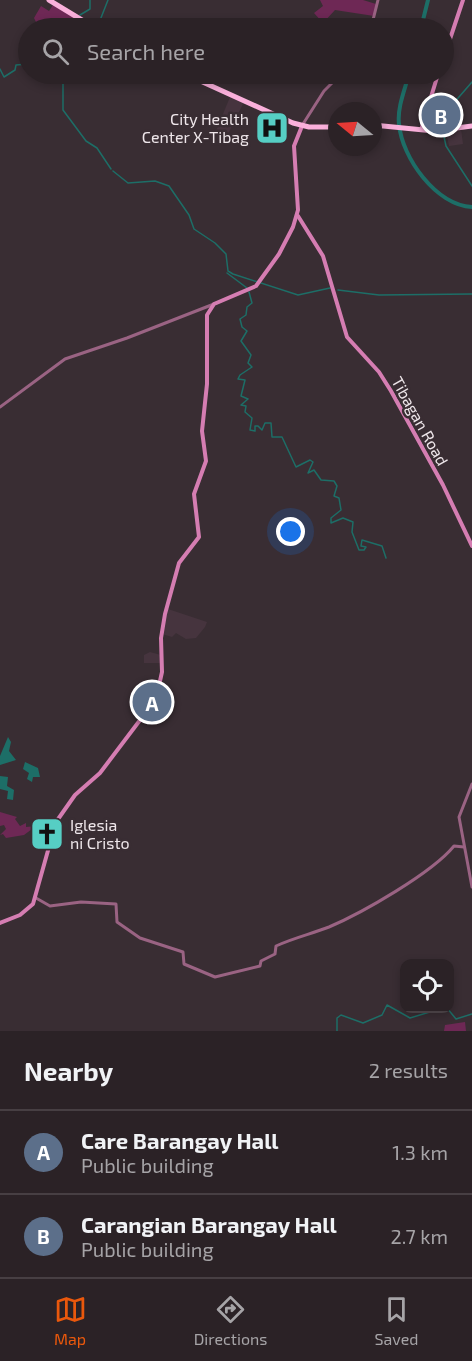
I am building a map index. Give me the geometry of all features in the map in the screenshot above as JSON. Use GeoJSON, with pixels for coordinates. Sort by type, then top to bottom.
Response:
{"type":"FeatureCollection","features":[{"type":"Feature","properties":{"kind":"highway"},"geometry":{"type":"LineString","coordinates":[[49,0],[78,18]]}},
{"type":"Feature","properties":{"kind":"highway"},"geometry":{"type":"LineString","coordinates":[[208,84],[302,126],[328,127]]}},
{"type":"Feature","properties":{"kind":"highway"},"geometry":{"type":"LineString","coordinates":[[382,125],[440,131],[472,126]]}},
{"type":"Feature","properties":{"kind":"main road"},"geometry":{"type":"LineString","coordinates":[[454,27],[463,0]]}},
{"type":"Feature","properties":{"kind":"main road"},"geometry":{"type":"LineString","coordinates":[[421,130],[435,84]]}},
{"type":"Feature","properties":{"kind":"main road"},"geometry":{"type":"LineString","coordinates":[[0,923],[24,913],[36,898],[56,822],[75,795],[100,773],[158,697],[162,672],[161,638],[165,614],[179,563],[199,537],[194,494],[206,461],[202,431],[207,384],[207,320],[214,304],[259,283],[282,247],[297,215],[294,146],[302,126]]}},
{"type":"Feature","properties":{"kind":"main road","name":"Tibagan Road"},"geometry":{"type":"LineString","coordinates":[[297,215],[323,256],[347,337],[377,370],[391,391],[443,485],[472,546]]}},
{"type":"Feature","properties":{"kind":"street"},"geometry":{"type":"LineString","coordinates":[[374,18],[378,0]]}},
{"type":"Feature","properties":{"kind":"street"},"geometry":{"type":"LineString","coordinates":[[302,126],[331,84]]}},
{"type":"Feature","properties":{"kind":"street"},"geometry":{"type":"LineString","coordinates":[[0,407],[65,358],[123,340],[214,304]]}},
{"type":"Feature","properties":{"kind":"street"},"geometry":{"type":"LineString","coordinates":[[472,783],[459,814],[472,887]]}},
{"type":"Feature","properties":{"kind":"street"},"geometry":{"type":"LineString","coordinates":[[36,898],[51,907],[81,902],[116,904],[117,922],[136,936],[183,952],[184,964],[193,970],[216,977],[259,967],[261,961],[275,954],[276,946],[351,916],[431,867],[454,846],[464,847]]}},
{"type":"Feature","properties":{"kind":"shaded area"},"geometry":{"type":"Polygon","coordinates":[[[320,0],[363,0],[376,4],[374,16],[335,10],[328,18],[318,18],[314,13],[323,6],[320,0]]]}},
{"type":"Feature","properties":{"kind":"shaded area"},"geometry":{"type":"Polygon","coordinates":[[[53,5],[74,17],[34,18],[41,6],[49,11],[53,5]]]}},
{"type":"Feature","properties":{"kind":"shaded area"},"geometry":{"type":"Polygon","coordinates":[[[230,97],[244,102],[227,136],[216,131],[230,97]]]}},
{"type":"Feature","properties":{"kind":"shaded area"},"geometry":{"type":"Polygon","coordinates":[[[461,129],[463,144],[449,146],[446,131],[461,129]]]}},
{"type":"Feature","properties":{"kind":"shaded area"},"geometry":{"type":"Polygon","coordinates":[[[168,609],[207,622],[205,627],[196,638],[186,639],[176,633],[172,637],[162,634],[168,609]]]}},
{"type":"Feature","properties":{"kind":"shaded area"},"geometry":{"type":"Polygon","coordinates":[[[150,652],[161,655],[161,663],[144,663],[144,655],[150,652]]]}},
{"type":"Feature","properties":{"kind":"shaded area"},"geometry":{"type":"Polygon","coordinates":[[[8,737],[11,742],[9,751],[16,760],[0,765],[0,756],[8,737]]]}},
{"type":"Feature","properties":{"kind":"shaded area"},"geometry":{"type":"Polygon","coordinates":[[[25,762],[38,768],[40,777],[33,777],[32,782],[27,779],[29,773],[23,769],[25,762]]]}},
{"type":"Feature","properties":{"kind":"shaded area"},"geometry":{"type":"Polygon","coordinates":[[[0,776],[8,777],[7,786],[14,790],[13,800],[7,799],[8,791],[0,789],[0,776]]]}},
{"type":"Feature","properties":{"kind":"shaded area"},"geometry":{"type":"Polygon","coordinates":[[[0,812],[17,817],[15,819],[20,826],[26,823],[26,827],[36,826],[24,835],[6,838],[3,834],[0,835],[6,829],[4,825],[0,826],[0,812]]]}},
{"type":"Feature","properties":{"kind":"shaded area"},"geometry":{"type":"Polygon","coordinates":[[[465,1022],[466,1031],[444,1031],[445,1025],[465,1022]]]}},
{"type":"Feature","properties":{"kind":"waterway"},"geometry":{"type":"LineString","coordinates":[[80,15],[90,9],[90,0]]}},
{"type":"Feature","properties":{"kind":"waterway"},"geometry":{"type":"LineString","coordinates":[[101,18],[108,0]]}},
{"type":"Feature","properties":{"kind":"waterway"},"geometry":{"type":"LineString","coordinates":[[424,18],[428,0]]}},
{"type":"Feature","properties":{"kind":"waterway"},"geometry":{"type":"LineString","coordinates":[[0,69],[4,77],[15,70],[18,65]]}},
{"type":"Feature","properties":{"kind":"waterway"},"geometry":{"type":"LineString","coordinates":[[443,128],[445,113],[472,82]]}},
{"type":"Feature","properties":{"kind":"waterway"},"geometry":{"type":"LineString","coordinates":[[63,84],[63,110],[86,141],[97,148],[111,169]]}},
{"type":"Feature","properties":{"kind":"waterway"},"geometry":{"type":"LineString","coordinates":[[406,84],[399,112],[399,124],[414,165],[423,178],[446,198],[472,207]]}},
{"type":"Feature","properties":{"kind":"waterway"},"geometry":{"type":"LineString","coordinates":[[443,132],[446,146],[472,186]]}},
{"type":"Feature","properties":{"kind":"waterway"},"geometry":{"type":"LineString","coordinates":[[113,171],[128,183],[155,181],[169,186],[189,215],[194,229],[215,243],[226,254],[228,271],[233,274],[298,295],[330,288]]}},
{"type":"Feature","properties":{"kind":"waterway"},"geometry":{"type":"LineString","coordinates":[[227,273],[247,288]]}},
{"type":"Feature","properties":{"kind":"waterway"},"geometry":{"type":"LineString","coordinates":[[338,290],[379,295],[472,294]]}},
{"type":"Feature","properties":{"kind":"waterway"},"geometry":{"type":"LineString","coordinates":[[249,292],[252,303],[247,307],[246,315],[240,319],[242,327],[247,331],[241,341],[251,355],[248,363],[252,367],[238,379],[245,380],[241,396],[248,399],[241,405],[246,406],[245,412],[252,418],[250,430],[255,431],[255,426],[262,430],[265,423],[271,423],[272,437],[282,437],[296,467],[310,460],[313,462],[308,473],[314,470],[321,480],[334,481],[337,486],[334,496],[339,498],[341,510],[331,518],[331,523],[343,518],[353,522],[352,532],[359,550],[364,550],[366,547],[361,546],[362,540],[382,546],[386,558]]}},
{"type":"Feature","properties":{"kind":"waterway"},"geometry":{"type":"LineString","coordinates":[[337,1031],[337,1018],[341,1015],[363,1023],[382,1015],[387,1005],[400,1012]]}},
{"type":"Feature","properties":{"kind":"waterway"},"geometry":{"type":"LineString","coordinates":[[401,1013],[410,1018],[426,1013]]}},
{"type":"Feature","properties":{"kind":"waterway"},"geometry":{"type":"LineString","coordinates":[[451,1013],[456,1019],[472,1014]]}},
{"type":"Feature","properties":{"kind":"place","name":"Carangian Barangay Hall"},"geometry":{"type":"Point","coordinates":[441,115]}},
{"type":"Feature","properties":{"kind":"place","name":"City Health Center X-Tibag"},"geometry":{"type":"Point","coordinates":[272,128]}},
{"type":"Feature","properties":{"kind":"place","name":"Care Barangay Hall"},"geometry":{"type":"Point","coordinates":[152,702]}},
{"type":"Feature","properties":{"kind":"place","name":"Iglesia ni Cristo"},"geometry":{"type":"Point","coordinates":[47,834]}}]}
